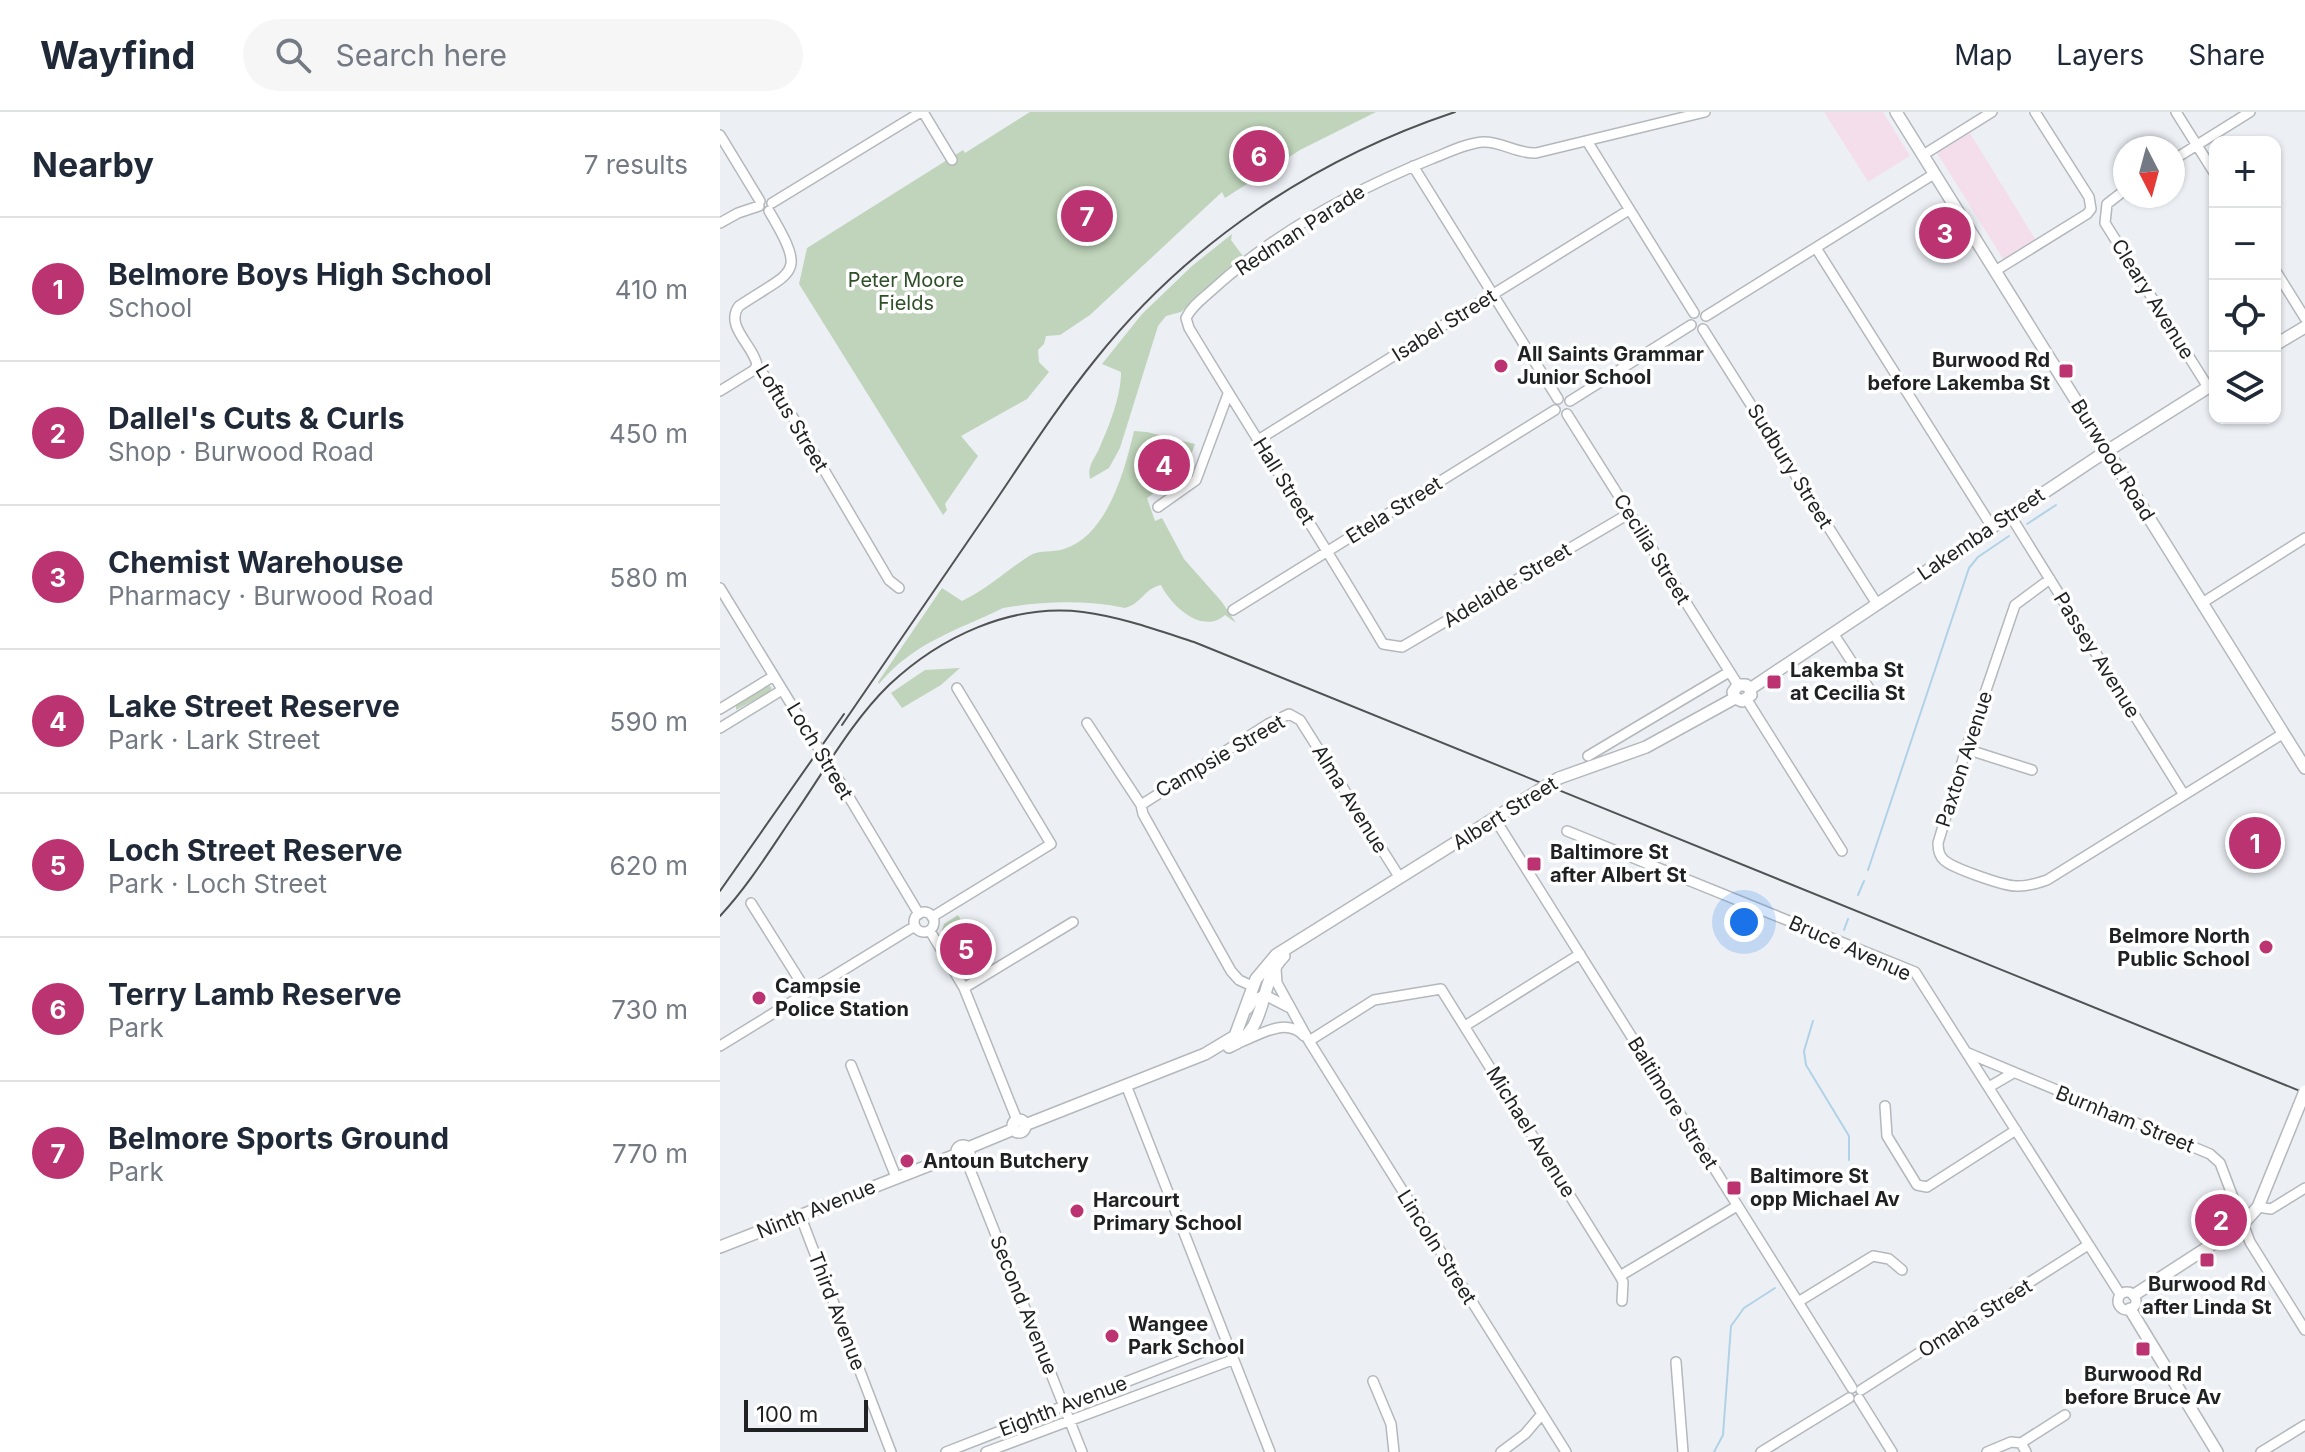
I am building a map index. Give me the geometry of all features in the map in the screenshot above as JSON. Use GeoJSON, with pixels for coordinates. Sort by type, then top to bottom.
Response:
{"type":"FeatureCollection","features":[{"type":"Feature","properties":{"kind":"main road","name":"Burwood Road"},"geometry":{"type":"LineString","coordinates":[[1896,112],[2305,768]]}},
{"type":"Feature","properties":{"kind":"main road"},"geometry":{"type":"LineString","coordinates":[[2281,341],[2305,327]]}},
{"type":"Feature","properties":{"kind":"main road","name":"Lakemba Street"},"geometry":{"type":"LineString","coordinates":[[1742,693],[2209,387]]}},
{"type":"Feature","properties":{"kind":"main road","name":"Albert Street"},"geometry":{"type":"LineString","coordinates":[[1205,1054],[1230,1041],[1241,1022],[1252,986],[1269,960],[1559,778],[1646,747],[1742,693]]}},
{"type":"Feature","properties":{"kind":"main road","name":"Albert Street"},"geometry":{"type":"LineString","coordinates":[[1280,959],[1326,924]]}},
{"type":"Feature","properties":{"kind":"main road"},"geometry":{"type":"LineString","coordinates":[[1205,1054],[1234,1045],[1255,1024],[1273,970],[1280,959]]}},
{"type":"Feature","properties":{"kind":"main road","name":"Ninth Avenue"},"geometry":{"type":"LineString","coordinates":[[720,1247],[964,1153],[1019,1125],[1205,1054]]}},
{"type":"Feature","properties":{"kind":"main road"},"geometry":{"type":"LineString","coordinates":[[2134,1295],[2242,1225],[2258,1207],[2305,1091]]}},
{"type":"Feature","properties":{"kind":"main road"},"geometry":{"type":"LineString","coordinates":[[2130,1309],[2217,1452]]}},
{"type":"Feature","properties":{"kind":"street"},"geometry":{"type":"LineString","coordinates":[[720,135],[762,211],[922,112],[952,160]]}},
{"type":"Feature","properties":{"kind":"street","name":"Redman Parade"},"geometry":{"type":"LineString","coordinates":[[1186,318],[1193,307],[1227,277],[1293,230],[1367,186],[1413,166],[1481,142],[1527,154],[1705,112]]}},
{"type":"Feature","properties":{"kind":"street"},"geometry":{"type":"LineString","coordinates":[[1923,155],[1992,112]]}},
{"type":"Feature","properties":{"kind":"street"},"geometry":{"type":"LineString","coordinates":[[1995,271],[2087,214],[2091,207],[2089,197],[2035,112]]}},
{"type":"Feature","properties":{"kind":"street"},"geometry":{"type":"LineString","coordinates":[[2176,112],[2209,164]]}},
{"type":"Feature","properties":{"kind":"street"},"geometry":{"type":"LineString","coordinates":[[2185,152],[2250,112]]}},
{"type":"Feature","properties":{"kind":"street"},"geometry":{"type":"LineString","coordinates":[[1587,141],[1694,313]]}},
{"type":"Feature","properties":{"kind":"street"},"geometry":{"type":"LineString","coordinates":[[1413,166],[1558,399]]}},
{"type":"Feature","properties":{"kind":"street"},"geometry":{"type":"LineString","coordinates":[[1706,316],[1934,174]]}},
{"type":"Feature","properties":{"kind":"street","name":"Cleary Avenue"},"geometry":{"type":"LineString","coordinates":[[2113,198],[2104,209],[2107,226],[2209,380]]}},
{"type":"Feature","properties":{"kind":"street"},"geometry":{"type":"LineString","coordinates":[[720,223],[759,204]]}},
{"type":"Feature","properties":{"kind":"street","name":"Loftus Street"},"geometry":{"type":"LineString","coordinates":[[771,207],[789,247],[791,260],[782,280],[739,306],[735,313],[736,326],[889,580],[899,588]]}},
{"type":"Feature","properties":{"kind":"street","name":"Isabel Street"},"geometry":{"type":"LineString","coordinates":[[1258,440],[1629,210]]}},
{"type":"Feature","properties":{"kind":"street"},"geometry":{"type":"LineString","coordinates":[[1816,248],[1992,527]]}},
{"type":"Feature","properties":{"kind":"street"},"geometry":{"type":"LineString","coordinates":[[2281,280],[2305,318]]}},
{"type":"Feature","properties":{"kind":"street"},"geometry":{"type":"LineString","coordinates":[[1694,313],[1706,316]]}},
{"type":"Feature","properties":{"kind":"street"},"geometry":{"type":"LineString","coordinates":[[1694,313],[1690,320],[1695,329],[1703,329],[1707,325],[1706,316]]}},
{"type":"Feature","properties":{"kind":"street","name":"Hall Street"},"geometry":{"type":"LineString","coordinates":[[1186,318],[1228,394],[1383,644]]}},
{"type":"Feature","properties":{"kind":"street"},"geometry":{"type":"LineString","coordinates":[[1570,401],[1691,325]]}},
{"type":"Feature","properties":{"kind":"street","name":"Sudbury Street"},"geometry":{"type":"LineString","coordinates":[[1703,329],[1877,604]]}},
{"type":"Feature","properties":{"kind":"street"},"geometry":{"type":"LineString","coordinates":[[720,391],[757,365]]}},
{"type":"Feature","properties":{"kind":"street"},"geometry":{"type":"LineString","coordinates":[[1158,507],[1196,480],[1228,394]]}},
{"type":"Feature","properties":{"kind":"street"},"geometry":{"type":"LineString","coordinates":[[1563,397],[1570,401],[1572,407],[1567,414],[1559,414],[1555,410],[1558,399],[1563,397]]}},
{"type":"Feature","properties":{"kind":"street","name":"Etela Street"},"geometry":{"type":"LineString","coordinates":[[1233,610],[1555,410]]}},
{"type":"Feature","properties":{"kind":"street","name":"Cecilia Street"},"geometry":{"type":"LineString","coordinates":[[1567,414],[1842,851]]}},
{"type":"Feature","properties":{"kind":"street","name":"Adelaide Street"},"geometry":{"type":"LineString","coordinates":[[1383,644],[1402,647],[1630,513]]}},
{"type":"Feature","properties":{"kind":"street","name":"Passey Avenue"},"geometry":{"type":"LineString","coordinates":[[2010,515],[2184,795]]}},
{"type":"Feature","properties":{"kind":"street"},"geometry":{"type":"LineString","coordinates":[[2202,603],[2305,538]]}},
{"type":"Feature","properties":{"kind":"street","name":"Paxton Avenue"},"geometry":{"type":"LineString","coordinates":[[2050,579],[2015,605],[1966,749],[1937,848],[1944,861],[1997,883],[2029,886],[2047,880],[2284,733]]}},
{"type":"Feature","properties":{"kind":"street","name":"Loch Street"},"geometry":{"type":"LineString","coordinates":[[720,588],[919,914]]}},
{"type":"Feature","properties":{"kind":"street"},"geometry":{"type":"LineString","coordinates":[[1833,633],[1874,696]]}},
{"type":"Feature","properties":{"kind":"street"},"geometry":{"type":"LineString","coordinates":[[1588,756],[1729,672]]}},
{"type":"Feature","properties":{"kind":"street"},"geometry":{"type":"LineString","coordinates":[[720,709],[774,676]]}},
{"type":"Feature","properties":{"kind":"street"},"geometry":{"type":"LineString","coordinates":[[932,917],[1051,844],[957,688]]}},
{"type":"Feature","properties":{"kind":"street"},"geometry":{"type":"LineString","coordinates":[[720,728],[782,690]]}},
{"type":"Feature","properties":{"kind":"street","name":"Campsie Street"},"geometry":{"type":"LineString","coordinates":[[1141,805],[1280,717],[1289,714],[1300,720]]}},
{"type":"Feature","properties":{"kind":"street","name":"Alma Avenue"},"geometry":{"type":"LineString","coordinates":[[1300,720],[1400,878]]}},
{"type":"Feature","properties":{"kind":"street"},"geometry":{"type":"LineString","coordinates":[[1087,723],[1141,805],[1143,814],[1233,974],[1252,986]]}},
{"type":"Feature","properties":{"kind":"street"},"geometry":{"type":"LineString","coordinates":[[1966,749],[2032,770]]}},
{"type":"Feature","properties":{"kind":"street","name":"Baltimore Street"},"geometry":{"type":"LineString","coordinates":[[1495,819],[1892,1452]]}},
{"type":"Feature","properties":{"kind":"street","name":"Bruce Avenue"},"geometry":{"type":"LineString","coordinates":[[1567,831],[1915,972],[2120,1294]]}},
{"type":"Feature","properties":{"kind":"street"},"geometry":{"type":"LineString","coordinates":[[751,903],[807,992]]}},
{"type":"Feature","properties":{"kind":"street"},"geometry":{"type":"LineString","coordinates":[[924,912],[932,917],[934,922],[930,931],[921,932],[915,926],[914,921],[919,914],[924,912]]}},
{"type":"Feature","properties":{"kind":"street"},"geometry":{"type":"LineString","coordinates":[[964,988],[1073,922]]}},
{"type":"Feature","properties":{"kind":"street"},"geometry":{"type":"LineString","coordinates":[[720,1046],[915,926]]}},
{"type":"Feature","properties":{"kind":"street"},"geometry":{"type":"LineString","coordinates":[[930,931],[964,988],[1019,1125]]}},
{"type":"Feature","properties":{"kind":"street"},"geometry":{"type":"LineString","coordinates":[[1465,1026],[1580,954]]}},
{"type":"Feature","properties":{"kind":"street","name":"Lincoln Street"},"geometry":{"type":"LineString","coordinates":[[1280,959],[1276,979],[1309,1041],[1566,1452]]}},
{"type":"Feature","properties":{"kind":"street","name":"Michael Avenue"},"geometry":{"type":"LineString","coordinates":[[1309,1041],[1374,1000],[1441,989],[1620,1276],[1623,1282],[1622,1301]]}},
{"type":"Feature","properties":{"kind":"street"},"geometry":{"type":"LineString","coordinates":[[1241,1022],[1255,999],[1265,995],[1293,1010]]}},
{"type":"Feature","properties":{"kind":"street"},"geometry":{"type":"LineString","coordinates":[[1234,1045],[1288,1026],[1300,1031],[1309,1041]]}},
{"type":"Feature","properties":{"kind":"street","name":"Burnham Street"},"geometry":{"type":"LineString","coordinates":[[1967,1052],[2210,1154],[2220,1163],[2250,1242],[2305,1330]]}},
{"type":"Feature","properties":{"kind":"street"},"geometry":{"type":"LineString","coordinates":[[851,1065],[896,1177]]}},
{"type":"Feature","properties":{"kind":"street"},"geometry":{"type":"LineString","coordinates":[[1989,1087],[2013,1073]]}},
{"type":"Feature","properties":{"kind":"street"},"geometry":{"type":"LineString","coordinates":[[1126,1085],[1270,1452]]}},
{"type":"Feature","properties":{"kind":"street"},"geometry":{"type":"LineString","coordinates":[[1885,1106],[1887,1136],[1917,1185],[1922,1188],[2016,1130]]}},
{"type":"Feature","properties":{"kind":"street","name":"Second Avenue"},"geometry":{"type":"LineString","coordinates":[[964,1153],[1082,1452]]}},
{"type":"Feature","properties":{"kind":"street"},"geometry":{"type":"LineString","coordinates":[[2258,1207],[2271,1209],[2305,1188]]}},
{"type":"Feature","properties":{"kind":"street"},"geometry":{"type":"LineString","coordinates":[[1620,1276],[1737,1206]]}},
{"type":"Feature","properties":{"kind":"street","name":"Third Avenue"},"geometry":{"type":"LineString","coordinates":[[800,1215],[891,1452]]}},
{"type":"Feature","properties":{"kind":"street","name":"Omaha Street"},"geometry":{"type":"LineString","coordinates":[[1761,1452],[2088,1245]]}},
{"type":"Feature","properties":{"kind":"street"},"geometry":{"type":"LineString","coordinates":[[1798,1302],[1873,1256],[1889,1259],[1902,1270]]}},
{"type":"Feature","properties":{"kind":"street"},"geometry":{"type":"LineString","coordinates":[[2128,1291],[2134,1295],[2136,1303],[2124,1310],[2117,1301],[2120,1294],[2128,1291]]}},
{"type":"Feature","properties":{"kind":"street","name":"Eighth Avenue"},"geometry":{"type":"LineString","coordinates":[[946,1452],[1226,1343]]}},
{"type":"Feature","properties":{"kind":"street","name":"Eighth Avenue"},"geometry":{"type":"LineString","coordinates":[[986,1452],[1232,1360]]}},
{"type":"Feature","properties":{"kind":"street"},"geometry":{"type":"LineString","coordinates":[[1676,1362],[1683,1452]]}},
{"type":"Feature","properties":{"kind":"street"},"geometry":{"type":"LineString","coordinates":[[1373,1381],[1391,1424],[1394,1452]]}},
{"type":"Feature","properties":{"kind":"street"},"geometry":{"type":"LineString","coordinates":[[1501,1452],[1525,1434],[1542,1414]]}},
{"type":"Feature","properties":{"kind":"street"},"geometry":{"type":"LineString","coordinates":[[1987,1452],[2011,1442],[2023,1448],[2065,1415]]}},
{"type":"Feature","properties":{"kind":"street"},"geometry":{"type":"LineString","coordinates":[[2261,1452],[2305,1425]]}},
{"type":"Feature","properties":{"kind":"shaded area"},"geometry":{"type":"Polygon","coordinates":[[[1824,112],[1883,112],[1910,156],[1868,182],[1824,112]]]}},
{"type":"Feature","properties":{"kind":"shaded area"},"geometry":{"type":"Polygon","coordinates":[[[1970,133],[2035,239],[2003,259],[1937,153],[1970,133]]]}},
{"type":"Feature","properties":{"kind":"green space","name":"Peter Moore Fields"},"geometry":{"type":"Polygon","coordinates":[[[1030,112],[1376,112],[1300,150],[1225,198],[1222,192],[1090,315],[1060,335],[1046,336],[1038,350],[1039,362],[1049,372],[1027,399],[961,436],[978,456],[945,504],[947,510],[943,515],[799,284],[807,248],[963,150],[965,153],[1030,112]]]}},
{"type":"Feature","properties":{"kind":"green space"},"geometry":{"type":"Polygon","coordinates":[[[1232,234],[1231,240],[1243,256],[1181,312],[1166,316],[1158,326],[1120,448],[1109,468],[1090,479],[1090,467],[1110,421],[1120,382],[1121,372],[1102,364],[1142,314],[1192,266],[1232,234]]]}},
{"type":"Feature","properties":{"kind":"green space"},"geometry":{"type":"Polygon","coordinates":[[[1134,431],[1195,444],[1185,472],[1147,498],[1155,521],[1162,518],[1184,559],[1236,623],[1225,615],[1207,622],[1189,616],[1173,602],[1161,585],[1125,608],[1064,602],[1003,608],[921,648],[879,684],[942,588],[962,601],[1029,556],[1064,549],[1092,530],[1112,499],[1134,431]]]}},
{"type":"Feature","properties":{"kind":"green space"},"geometry":{"type":"Polygon","coordinates":[[[960,668],[941,685],[902,708],[891,693],[925,670],[960,668]]]}},
{"type":"Feature","properties":{"kind":"green space"},"geometry":{"type":"Polygon","coordinates":[[[768,685],[772,688],[769,692],[736,710],[736,704],[768,685]]]}},
{"type":"Feature","properties":{"kind":"green space"},"geometry":{"type":"Polygon","coordinates":[[[958,915],[991,969],[973,980],[942,930],[944,924],[958,915]]]}},
{"type":"Feature","properties":{"kind":"waterway"},"geometry":{"type":"LineString","coordinates":[[2027,524],[2056,505]]}},
{"type":"Feature","properties":{"kind":"waterway"},"geometry":{"type":"LineString","coordinates":[[1868,870],[1969,568],[1978,557],[2009,536]]}},
{"type":"Feature","properties":{"kind":"waterway"},"geometry":{"type":"LineString","coordinates":[[1858,895],[1864,881]]}},
{"type":"Feature","properties":{"kind":"waterway"},"geometry":{"type":"LineString","coordinates":[[1844,930],[1848,919]]}},
{"type":"Feature","properties":{"kind":"waterway"},"geometry":{"type":"LineString","coordinates":[[1813,1021],[1804,1051],[1806,1065],[1849,1136],[1849,1160]]}},
{"type":"Feature","properties":{"kind":"waterway"},"geometry":{"type":"LineString","coordinates":[[1714,1452],[1723,1435],[1731,1326],[1744,1308],[1775,1288]]}},
{"type":"Feature","properties":{"kind":"railway"},"geometry":{"type":"LineString","coordinates":[[842,725],[1054,415],[1131,318],[1171,278],[1213,243],[1304,180],[1403,131],[1455,112]]}},
{"type":"Feature","properties":{"kind":"railway"},"geometry":{"type":"LineString","coordinates":[[720,916],[760,866],[863,714],[909,668],[954,638],[1003,618],[1029,613],[1083,612],[1194,642],[2305,1093]]}},
{"type":"Feature","properties":{"kind":"railway"},"geometry":{"type":"LineString","coordinates":[[720,891],[844,714]]}},
{"type":"Feature","properties":{"kind":"place","name":"Terry Lamb Reserve"},"geometry":{"type":"Point","coordinates":[1259,156]}},
{"type":"Feature","properties":{"kind":"place","name":"Belmore Sports Ground"},"geometry":{"type":"Point","coordinates":[1087,216]}},
{"type":"Feature","properties":{"kind":"place","name":"Chemist Warehouse"},"geometry":{"type":"Point","coordinates":[1945,233]}},
{"type":"Feature","properties":{"kind":"place","name":"All Saints Grammar Junior School"},"geometry":{"type":"Point","coordinates":[1501,366]}},
{"type":"Feature","properties":{"kind":"place","name":"Burwood Rd before Lakemba St"},"geometry":{"type":"Point","coordinates":[2066,371]}},
{"type":"Feature","properties":{"kind":"place","name":"Lake Street Reserve"},"geometry":{"type":"Point","coordinates":[1164,465]}},
{"type":"Feature","properties":{"kind":"place","name":"Lakemba St at Cecilia St"},"geometry":{"type":"Point","coordinates":[1774,682]}},
{"type":"Feature","properties":{"kind":"place","name":"Belmore Boys High School"},"geometry":{"type":"Point","coordinates":[2255,843]}},
{"type":"Feature","properties":{"kind":"place","name":"Baltimore St after Albert St"},"geometry":{"type":"Point","coordinates":[1534,864]}},
{"type":"Feature","properties":{"kind":"place","name":"Belmore North Public School"},"geometry":{"type":"Point","coordinates":[2266,947]}},
{"type":"Feature","properties":{"kind":"place","name":"Loch Street Reserve"},"geometry":{"type":"Point","coordinates":[966,949]}},
{"type":"Feature","properties":{"kind":"place","name":"Campsie Police Station"},"geometry":{"type":"Point","coordinates":[759,998]}},
{"type":"Feature","properties":{"kind":"place","name":"Antoun Butchery"},"geometry":{"type":"Point","coordinates":[907,1161]}},
{"type":"Feature","properties":{"kind":"place","name":"Baltimore St opp Michael Av"},"geometry":{"type":"Point","coordinates":[1734,1188]}},
{"type":"Feature","properties":{"kind":"place","name":"Harcourt Primary School"},"geometry":{"type":"Point","coordinates":[1077,1211]}},
{"type":"Feature","properties":{"kind":"place","name":"Dallel's Cuts & Curls"},"geometry":{"type":"Point","coordinates":[2221,1220]}},
{"type":"Feature","properties":{"kind":"place","name":"Burwood Rd after Linda St"},"geometry":{"type":"Point","coordinates":[2207,1260]}},
{"type":"Feature","properties":{"kind":"place","name":"Wangee Park School"},"geometry":{"type":"Point","coordinates":[1112,1336]}},
{"type":"Feature","properties":{"kind":"place","name":"Burwood Rd before Bruce Av"},"geometry":{"type":"Point","coordinates":[2143,1349]}}]}
